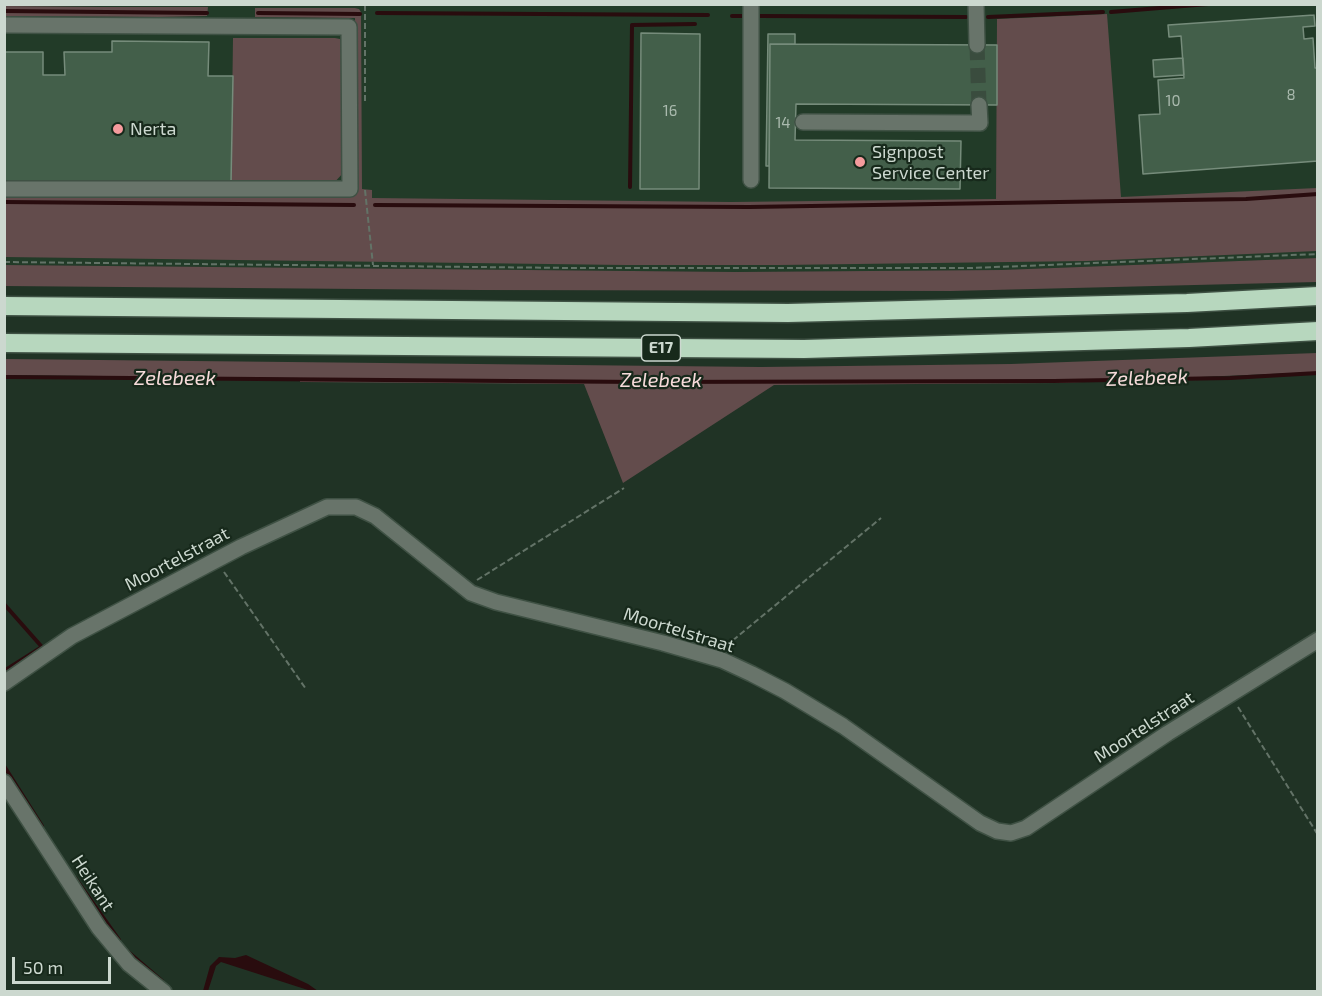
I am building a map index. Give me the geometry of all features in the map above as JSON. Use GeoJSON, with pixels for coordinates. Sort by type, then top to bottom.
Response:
{"type":"FeatureCollection","features":[{"type":"Feature","properties":{"kind":"highway","name":"E17"},"geometry":{"type":"LineString","coordinates":[[4,306],[788,313],[1187,303],[1317,296]]}},
{"type":"Feature","properties":{"kind":"highway","name":"E17"},"geometry":{"type":"LineString","coordinates":[[4,343],[804,349],[1177,338],[1317,331]]}},
{"type":"Feature","properties":{"kind":"street"},"geometry":{"type":"LineString","coordinates":[[751,4],[751,180]]}},
{"type":"Feature","properties":{"kind":"street"},"geometry":{"type":"LineString","coordinates":[[976,4],[977,45]]}},
{"type":"Feature","properties":{"kind":"street"},"geometry":{"type":"LineString","coordinates":[[4,26],[350,27],[350,189],[4,189]]}},
{"type":"Feature","properties":{"kind":"street"},"geometry":{"type":"LineString","coordinates":[[803,122],[980,123],[979,105]]}},
{"type":"Feature","properties":{"kind":"street","name":"Moortelstraat"},"geometry":{"type":"LineString","coordinates":[[4,683],[72,636],[216,560],[327,507],[356,507],[375,516],[471,593],[496,602],[663,643],[712,658],[752,674],[843,726],[980,823],[997,831],[1011,833],[1026,828],[1168,733],[1317,640]]}},
{"type":"Feature","properties":{"kind":"street","name":"Heikant"},"geometry":{"type":"LineString","coordinates":[[4,782],[99,928],[129,964],[164,992]]}},
{"type":"Feature","properties":{"kind":"path"},"geometry":{"type":"LineString","coordinates":[[365,4],[365,109]]}},
{"type":"Feature","properties":{"kind":"path"},"geometry":{"type":"LineString","coordinates":[[365,189],[373,266]]}},
{"type":"Feature","properties":{"kind":"path"},"geometry":{"type":"LineString","coordinates":[[4,262],[972,268],[1317,254]]}},
{"type":"Feature","properties":{"kind":"path"},"geometry":{"type":"LineString","coordinates":[[464,588],[624,488]]}},
{"type":"Feature","properties":{"kind":"path"},"geometry":{"type":"LineString","coordinates":[[712,658],[881,518]]}},
{"type":"Feature","properties":{"kind":"path"},"geometry":{"type":"LineString","coordinates":[[216,560],[306,689]]}},
{"type":"Feature","properties":{"kind":"path"},"geometry":{"type":"LineString","coordinates":[[1230,694],[1317,835]]}},
{"type":"Feature","properties":{"kind":"shaded area"},"geometry":{"type":"Polygon","coordinates":[[[5,5],[1317,5],[1317,258],[1001,270],[736,272],[5,265],[5,5]]]}},
{"type":"Feature","properties":{"kind":"shaded area"},"geometry":{"type":"Polygon","coordinates":[[[5,6],[208,7],[207,16],[158,17],[5,16],[5,6]]]}},
{"type":"Feature","properties":{"kind":"shaded area"},"geometry":{"type":"Polygon","coordinates":[[[255,8],[355,8],[361,12],[362,189],[372,190],[372,198],[731,202],[996,199],[997,19],[1107,14],[1121,197],[1317,188],[1317,251],[1087,261],[780,265],[5,257],[5,193],[355,185],[355,18],[255,17],[255,8]]]}},
{"type":"Feature","properties":{"kind":"shaded area"},"geometry":{"type":"Polygon","coordinates":[[[233,38],[340,39],[344,45],[344,172],[332,185],[231,183],[233,38]]]}},
{"type":"Feature","properties":{"kind":"shaded area"},"geometry":{"type":"Polygon","coordinates":[[[1318,258],[1317,282],[951,291],[4,286],[5,265],[736,272],[1001,270],[1318,258]]]}},
{"type":"Feature","properties":{"kind":"shaded area"},"geometry":{"type":"Polygon","coordinates":[[[1317,353],[1317,372],[1060,383],[774,385],[623,483],[584,384],[300,382],[300,378],[4,375],[5,359],[761,367],[1011,364],[1317,353]]]}},
{"type":"Feature","properties":{"kind":"shaded area"},"geometry":{"type":"Polygon","coordinates":[[[246,955],[318,991],[311,991],[221,962],[216,966],[208,991],[203,991],[210,966],[219,957],[235,958],[246,955]]]}},
{"type":"Feature","properties":{"kind":"building"},"geometry":{"type":"Polygon","coordinates":[[[1314,15],[1315,26],[1303,27],[1304,39],[1313,38],[1315,68],[1318,68],[1318,161],[1143,174],[1139,115],[1160,114],[1158,80],[1184,78],[1181,36],[1169,37],[1168,25],[1314,15]]]}},
{"type":"Feature","properties":{"kind":"building"},"geometry":{"type":"Polygon","coordinates":[[[641,33],[700,34],[699,189],[640,189],[641,33]]]}},
{"type":"Feature","properties":{"kind":"building"},"geometry":{"type":"Polygon","coordinates":[[[768,34],[795,34],[795,44],[770,44],[769,166],[766,166],[768,34]]]}},
{"type":"Feature","properties":{"kind":"building","name":"Nerta"},"geometry":{"type":"Polygon","coordinates":[[[112,41],[209,42],[208,76],[233,76],[231,183],[4,182],[4,52],[43,52],[43,75],[65,75],[64,52],[112,52],[112,41]]]}},
{"type":"Feature","properties":{"kind":"building"},"geometry":{"type":"Polygon","coordinates":[[[770,44],[997,45],[997,105],[796,104],[795,140],[961,141],[960,189],[769,188],[770,44]]]}},
{"type":"Feature","properties":{"kind":"building"},"geometry":{"type":"Polygon","coordinates":[[[1183,58],[1184,75],[1154,77],[1153,60],[1183,58]]]}},
{"type":"Feature","properties":{"kind":"waterway"},"geometry":{"type":"LineString","coordinates":[[1111,12],[1208,4]]}},
{"type":"Feature","properties":{"kind":"waterway"},"geometry":{"type":"LineString","coordinates":[[4,11],[207,13]]}},
{"type":"Feature","properties":{"kind":"waterway"},"geometry":{"type":"LineString","coordinates":[[988,17],[1103,12]]}},
{"type":"Feature","properties":{"kind":"waterway"},"geometry":{"type":"LineString","coordinates":[[258,13],[360,14]]}},
{"type":"Feature","properties":{"kind":"waterway"},"geometry":{"type":"LineString","coordinates":[[377,13],[708,15]]}},
{"type":"Feature","properties":{"kind":"waterway"},"geometry":{"type":"LineString","coordinates":[[732,16],[743,16]]}},
{"type":"Feature","properties":{"kind":"waterway"},"geometry":{"type":"LineString","coordinates":[[760,16],[966,17]]}},
{"type":"Feature","properties":{"kind":"waterway"},"geometry":{"type":"LineString","coordinates":[[630,187],[632,25],[695,24]]}},
{"type":"Feature","properties":{"kind":"waterway"},"geometry":{"type":"LineString","coordinates":[[375,205],[749,207],[1246,199],[1318,194]]}},
{"type":"Feature","properties":{"kind":"waterway"},"geometry":{"type":"LineString","coordinates":[[4,202],[354,205]]}},
{"type":"Feature","properties":{"kind":"waterway","name":"Zelebeek"},"geometry":{"type":"LineString","coordinates":[[4,377],[640,382],[1054,381],[1230,378],[1318,373]]}},
{"type":"Feature","properties":{"kind":"waterway"},"geometry":{"type":"LineString","coordinates":[[4,604],[42,647],[4,671]]}},
{"type":"Feature","properties":{"kind":"waterway"},"geometry":{"type":"LineString","coordinates":[[4,766],[42,826]]}},
{"type":"Feature","properties":{"kind":"waterway"},"geometry":{"type":"LineString","coordinates":[[75,878],[119,940]]}},
{"type":"Feature","properties":{"kind":"waterway"},"geometry":{"type":"LineString","coordinates":[[127,951],[162,981]]}},
{"type":"Feature","properties":{"kind":"tunnel"},"geometry":{"type":"LineString","coordinates":[[977,45],[979,105]]}},
{"type":"Feature","properties":{"kind":"place","name":"Nerta"},"geometry":{"type":"Point","coordinates":[118,129]}},
{"type":"Feature","properties":{"kind":"place","name":"Signpost Service Center"},"geometry":{"type":"Point","coordinates":[860,162]}}]}
